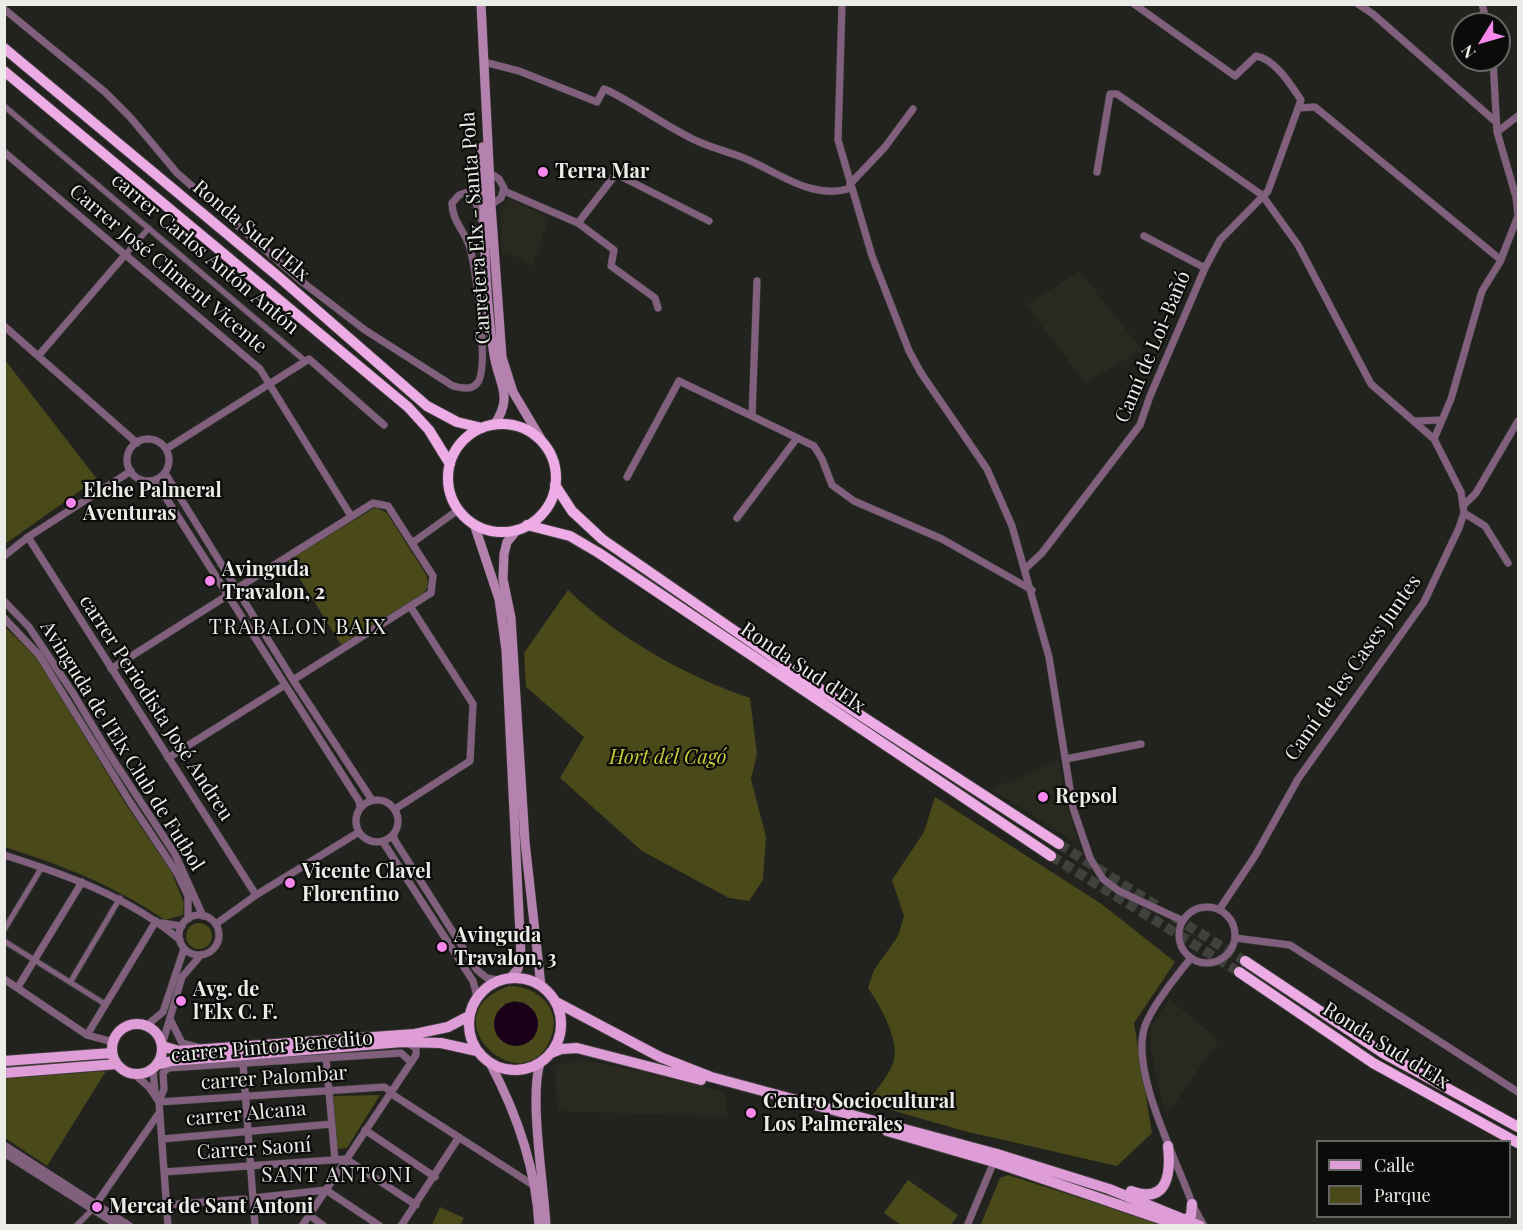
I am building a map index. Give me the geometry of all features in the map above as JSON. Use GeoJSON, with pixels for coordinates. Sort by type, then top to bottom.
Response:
{"type":"FeatureCollection","features":[{"type":"Feature","properties":{"kind":"highway","name":"Ronda Sud d'Elx"},"geometry":{"type":"LineString","coordinates":[[4,48],[280,278],[427,406],[457,422],[482,428]]}},
{"type":"Feature","properties":{"kind":"highway","name":"Ronda Sud d'Elx"},"geometry":{"type":"LineString","coordinates":[[4,71],[408,407],[429,430],[450,464]]}},
{"type":"Feature","properties":{"kind":"highway"},"geometry":{"type":"LineString","coordinates":[[494,424],[520,427],[541,439],[555,470],[555,485],[550,501],[540,515],[522,528],[502,532],[474,524],[458,510],[451,496],[448,480],[450,464],[462,442],[482,428],[494,424]]}},
{"type":"Feature","properties":{"kind":"highway","name":"Ronda Sud d'Elx"},"geometry":{"type":"LineString","coordinates":[[555,485],[572,511],[602,539],[800,675],[1059,844]]}},
{"type":"Feature","properties":{"kind":"highway","name":"Ronda Sud d'Elx"},"geometry":{"type":"LineString","coordinates":[[522,528],[570,536],[599,553],[1051,856]]}},
{"type":"Feature","properties":{"kind":"highway","name":"Ronda Sud d'Elx"},"geometry":{"type":"LineString","coordinates":[[1245,961],[1383,1053],[1518,1127]]}},
{"type":"Feature","properties":{"kind":"highway","name":"Ronda Sud d'Elx"},"geometry":{"type":"LineString","coordinates":[[1239,972],[1373,1063],[1518,1143]]}},
{"type":"Feature","properties":{"kind":"main road","name":"Carretera Elx - Santa Pola"},"geometry":{"type":"LineString","coordinates":[[476,4],[486,173],[491,206],[502,357],[513,392],[541,439]]}},
{"type":"Feature","properties":{"kind":"main road","name":"Carretera Elx - Santa Pola"},"geometry":{"type":"LineString","coordinates":[[482,4],[486,173],[484,236],[491,335],[495,363],[505,394],[502,413],[494,424]]}},
{"type":"Feature","properties":{"kind":"main road"},"geometry":{"type":"LineString","coordinates":[[474,524],[499,599],[506,650],[521,955],[518,969],[511,977]]}},
{"type":"Feature","properties":{"kind":"main road"},"geometry":{"type":"LineString","coordinates":[[522,528],[507,542],[503,579],[511,618],[525,842],[541,986]]}},
{"type":"Feature","properties":{"kind":"main road"},"geometry":{"type":"LineString","coordinates":[[539,1226],[528,1152],[509,1099],[489,1063],[477,1051],[470,1034],[469,1016],[477,997],[498,980],[511,977],[527,979],[541,986],[556,1002],[660,1057],[710,1080]]}},
{"type":"Feature","properties":{"kind":"main road"},"geometry":{"type":"LineString","coordinates":[[551,1053],[561,1029],[556,1002]]}},
{"type":"Feature","properties":{"kind":"main road"},"geometry":{"type":"LineString","coordinates":[[162,1046],[178,1051],[415,1034],[448,1027],[469,1016]]}},
{"type":"Feature","properties":{"kind":"main road"},"geometry":{"type":"LineString","coordinates":[[154,1067],[162,1046],[157,1034],[146,1026],[127,1026],[118,1033],[113,1047],[117,1064],[126,1072],[134,1074],[172,1061],[402,1042],[441,1043],[477,1051]]}},
{"type":"Feature","properties":{"kind":"main road"},"geometry":{"type":"LineString","coordinates":[[4,1061],[113,1047]]}},
{"type":"Feature","properties":{"kind":"main road"},"geometry":{"type":"LineString","coordinates":[[489,1063],[515,1070],[540,1063],[551,1053],[561,1049],[577,1048],[710,1080],[1094,1185],[1184,1223]]}},
{"type":"Feature","properties":{"kind":"main road"},"geometry":{"type":"LineString","coordinates":[[540,1063],[537,1075],[537,1100],[546,1226]]}},
{"type":"Feature","properties":{"kind":"main road"},"geometry":{"type":"LineString","coordinates":[[4,1073],[117,1064]]}},
{"type":"Feature","properties":{"kind":"main road"},"geometry":{"type":"LineString","coordinates":[[1094,1185],[1115,1186],[1142,1196],[1154,1193],[1169,1179],[1168,1146]]}},
{"type":"Feature","properties":{"kind":"main road"},"geometry":{"type":"LineString","coordinates":[[996,1158],[1171,1224],[1200,1225]]}},
{"type":"Feature","properties":{"kind":"main road"},"geometry":{"type":"LineString","coordinates":[[1184,1223],[1191,1216],[1192,1204]]}},
{"type":"Feature","properties":{"kind":"main road"},"geometry":{"type":"LineString","coordinates":[[1131,1209],[1137,1206],[1184,1223]]}},
{"type":"Feature","properties":{"kind":"street"},"geometry":{"type":"LineString","coordinates":[[842,4],[838,140],[850,186],[872,256],[909,351],[987,469],[1012,526],[1026,568],[1049,657],[1073,808],[1090,858],[1103,879],[1119,891],[1183,921]]}},
{"type":"Feature","properties":{"kind":"street"},"geometry":{"type":"LineString","coordinates":[[1134,4],[1234,75],[1256,57],[1264,57],[1292,86],[1301,100],[1298,108],[1315,107],[1501,260]]}},
{"type":"Feature","properties":{"kind":"street"},"geometry":{"type":"LineString","coordinates":[[1358,4],[1373,14],[1496,122]]}},
{"type":"Feature","properties":{"kind":"street"},"geometry":{"type":"LineString","coordinates":[[4,9],[105,92],[130,117],[177,173],[301,281],[365,330],[453,386],[466,389],[477,384],[483,372],[482,341],[476,269],[468,243],[452,215],[452,202],[459,195],[471,191]]}},
{"type":"Feature","properties":{"kind":"street"},"geometry":{"type":"LineString","coordinates":[[484,62],[519,71],[597,102],[604,89],[696,140],[813,190],[837,193],[850,186],[885,147],[913,110]]}},
{"type":"Feature","properties":{"kind":"street"},"geometry":{"type":"LineString","coordinates":[[1434,440],[1482,291],[1501,260],[1518,216],[1516,197],[1497,132],[1494,72]]}},
{"type":"Feature","properties":{"kind":"street"},"geometry":{"type":"LineString","coordinates":[[1097,172],[1110,94],[1117,94],[1262,195],[1298,244],[1371,384],[1434,440],[1455,477],[1461,492],[1463,509],[1485,526],[1508,563]]}},
{"type":"Feature","properties":{"kind":"street","name":"carrer Carlos Antón Antón"},"geometry":{"type":"LineString","coordinates":[[4,106],[304,360],[309,359],[384,425]]}},
{"type":"Feature","properties":{"kind":"street","name":"Camí de Loi-Bañó"},"geometry":{"type":"LineString","coordinates":[[1026,568],[1042,553],[1140,425],[1153,387],[1204,268],[1220,240],[1262,195],[1269,191],[1298,108]]}},
{"type":"Feature","properties":{"kind":"street"},"geometry":{"type":"LineString","coordinates":[[1497,132],[1518,116]]}},
{"type":"Feature","properties":{"kind":"street","name":"Carrer José Climent Vicente"},"geometry":{"type":"LineString","coordinates":[[4,152],[260,369],[351,516]]}},
{"type":"Feature","properties":{"kind":"street"},"geometry":{"type":"LineString","coordinates":[[484,236],[478,204],[471,191],[473,182],[486,173],[502,182],[504,191],[501,198],[491,206]]}},
{"type":"Feature","properties":{"kind":"street"},"geometry":{"type":"LineString","coordinates":[[578,223],[616,174],[709,221]]}},
{"type":"Feature","properties":{"kind":"street"},"geometry":{"type":"LineString","coordinates":[[504,191],[578,223],[614,250],[611,266],[655,298],[658,308]]}},
{"type":"Feature","properties":{"kind":"street"},"geometry":{"type":"LineString","coordinates":[[39,355],[149,228]]}},
{"type":"Feature","properties":{"kind":"street"},"geometry":{"type":"LineString","coordinates":[[1144,236],[1204,268]]}},
{"type":"Feature","properties":{"kind":"street"},"geometry":{"type":"LineString","coordinates":[[752,416],[757,282]]}},
{"type":"Feature","properties":{"kind":"street"},"geometry":{"type":"LineString","coordinates":[[4,326],[137,443]]}},
{"type":"Feature","properties":{"kind":"street"},"geometry":{"type":"LineString","coordinates":[[166,449],[269,385],[304,360]]}},
{"type":"Feature","properties":{"kind":"street"},"geometry":{"type":"LineString","coordinates":[[627,477],[680,381],[814,446],[822,459],[831,485],[854,501],[942,539],[1032,590]]}},
{"type":"Feature","properties":{"kind":"street"},"geometry":{"type":"LineString","coordinates":[[1415,421],[1442,420]]}},
{"type":"Feature","properties":{"kind":"street","name":"Camí de les Cases Juntes"},"geometry":{"type":"LineString","coordinates":[[1219,910],[1255,856],[1298,778],[1424,602],[1460,528],[1463,509],[1476,493],[1518,421]]}},
{"type":"Feature","properties":{"kind":"street"},"geometry":{"type":"LineString","coordinates":[[737,518],[797,438]]}},
{"type":"Feature","properties":{"kind":"street"},"geometry":{"type":"LineString","coordinates":[[152,481],[165,472],[169,462],[166,449],[153,440],[137,443],[128,458],[131,471],[139,479],[152,481],[161,490],[359,801],[360,808],[356,818],[359,832],[368,840],[383,842],[394,834]]}},
{"type":"Feature","properties":{"kind":"street"},"geometry":{"type":"LineString","coordinates":[[4,556],[28,537],[131,471]]}},
{"type":"Feature","properties":{"kind":"street"},"geometry":{"type":"LineString","coordinates":[[165,472],[236,590],[372,800]]}},
{"type":"Feature","properties":{"kind":"street"},"geometry":{"type":"LineString","coordinates":[[236,590],[373,502],[388,506],[433,576],[431,593],[293,680]]}},
{"type":"Feature","properties":{"kind":"street"},"geometry":{"type":"LineString","coordinates":[[412,543],[458,510]]}},
{"type":"Feature","properties":{"kind":"street","name":"carrer Periodista José Andreu"},"geometry":{"type":"LineString","coordinates":[[28,537],[256,895]]}},
{"type":"Feature","properties":{"kind":"street"},"geometry":{"type":"LineString","coordinates":[[111,669],[228,595]]}},
{"type":"Feature","properties":{"kind":"street","name":"Avinguda de l'Elx Club de Futbol"},"geometry":{"type":"LineString","coordinates":[[4,601],[28,627],[63,677],[110,755],[175,854],[203,916]]}},
{"type":"Feature","properties":{"kind":"street"},"geometry":{"type":"LineString","coordinates":[[395,809],[470,761],[473,704],[410,606]]}},
{"type":"Feature","properties":{"kind":"street","name":"Avinguda de l'Elx Club de Futbol"},"geometry":{"type":"LineString","coordinates":[[4,618],[39,655],[177,873],[188,896],[188,919]]}},
{"type":"Feature","properties":{"kind":"street"},"geometry":{"type":"LineString","coordinates":[[168,758],[285,685]]}},
{"type":"Feature","properties":{"kind":"street"},"geometry":{"type":"LineString","coordinates":[[1066,759],[1141,744]]}},
{"type":"Feature","properties":{"kind":"street"},"geometry":{"type":"LineString","coordinates":[[360,808],[372,800],[386,801],[395,809],[398,825],[394,839],[477,970],[487,978],[498,980]]}},
{"type":"Feature","properties":{"kind":"street"},"geometry":{"type":"LineString","coordinates":[[216,924],[256,895],[359,832]]}},
{"type":"Feature","properties":{"kind":"street"},"geometry":{"type":"LineString","coordinates":[[383,842],[473,981],[477,997]]}},
{"type":"Feature","properties":{"kind":"street"},"geometry":{"type":"LineString","coordinates":[[4,855],[42,867],[120,898],[156,921],[180,940],[184,949],[192,954],[201,955]]}},
{"type":"Feature","properties":{"kind":"street"},"geometry":{"type":"LineString","coordinates":[[4,930],[42,867]]}},
{"type":"Feature","properties":{"kind":"street"},"geometry":{"type":"LineString","coordinates":[[18,987],[82,882]]}},
{"type":"Feature","properties":{"kind":"street"},"geometry":{"type":"LineString","coordinates":[[70,981],[120,898]]}},
{"type":"Feature","properties":{"kind":"street"},"geometry":{"type":"LineString","coordinates":[[1203,907],[1219,910],[1231,922],[1235,938],[1226,955],[1210,963],[1191,958],[1185,952],[1179,937],[1183,921],[1188,914],[1203,907]]}},
{"type":"Feature","properties":{"kind":"street"},"geometry":{"type":"LineString","coordinates":[[162,1046],[182,977],[201,955],[216,948],[219,932],[216,924],[203,916],[188,919],[182,926],[180,940]]}},
{"type":"Feature","properties":{"kind":"street"},"geometry":{"type":"LineString","coordinates":[[156,921],[182,926]]}},
{"type":"Feature","properties":{"kind":"street"},"geometry":{"type":"LineString","coordinates":[[87,1035],[156,921]]}},
{"type":"Feature","properties":{"kind":"street"},"geometry":{"type":"LineString","coordinates":[[1235,938],[1290,945],[1518,1092]]}},
{"type":"Feature","properties":{"kind":"street"},"geometry":{"type":"LineString","coordinates":[[4,941],[105,1004]]}},
{"type":"Feature","properties":{"kind":"street"},"geometry":{"type":"LineString","coordinates":[[146,1026],[163,1012],[184,949]]}},
{"type":"Feature","properties":{"kind":"street"},"geometry":{"type":"LineString","coordinates":[[1191,958],[1145,1027],[1142,1056],[1168,1146],[1200,1225]]}},
{"type":"Feature","properties":{"kind":"street"},"geometry":{"type":"LineString","coordinates":[[4,979],[87,1035],[113,1047]]}},
{"type":"Feature","properties":{"kind":"street"},"geometry":{"type":"LineString","coordinates":[[170,1020],[182,1043],[205,1049]]}},
{"type":"Feature","properties":{"kind":"street"},"geometry":{"type":"LineString","coordinates":[[302,1226],[416,1055],[416,1048],[402,1042]]}},
{"type":"Feature","properties":{"kind":"street","name":"carrer Pintor Benedito"},"geometry":{"type":"LineString","coordinates":[[157,1099],[164,1089],[163,1073],[168,1068],[401,1053],[411,1062]]}},
{"type":"Feature","properties":{"kind":"street"},"geometry":{"type":"LineString","coordinates":[[326,1058],[335,1160]]}},
{"type":"Feature","properties":{"kind":"street"},"geometry":{"type":"LineString","coordinates":[[243,1064],[255,1226]]}},
{"type":"Feature","properties":{"kind":"street"},"geometry":{"type":"LineString","coordinates":[[154,1067],[168,1226]]}},
{"type":"Feature","properties":{"kind":"street"},"geometry":{"type":"LineString","coordinates":[[134,1074],[157,1099]]}},
{"type":"Feature","properties":{"kind":"street","name":"carrer Palombar"},"geometry":{"type":"LineString","coordinates":[[157,1099],[245,1097],[384,1087],[391,1092]]}},
{"type":"Feature","properties":{"kind":"street"},"geometry":{"type":"LineString","coordinates":[[391,1092],[533,1185]]}},
{"type":"Feature","properties":{"kind":"street"},"geometry":{"type":"LineString","coordinates":[[76,1226],[95,1207],[159,1113]]}},
{"type":"Feature","properties":{"kind":"street","name":"carrer Alcana"},"geometry":{"type":"LineString","coordinates":[[162,1139],[248,1129],[332,1124]]}},
{"type":"Feature","properties":{"kind":"street"},"geometry":{"type":"LineString","coordinates":[[365,1130],[435,1177]]}},
{"type":"Feature","properties":{"kind":"street"},"geometry":{"type":"LineString","coordinates":[[401,1226],[459,1137]]}},
{"type":"Feature","properties":{"kind":"street"},"geometry":{"type":"LineString","coordinates":[[4,1145],[119,1226]]}},
{"type":"Feature","properties":{"kind":"street"},"geometry":{"type":"LineString","coordinates":[[4,1153],[130,1226]]}},
{"type":"Feature","properties":{"kind":"street"},"geometry":{"type":"LineString","coordinates":[[967,1226],[996,1158]]}},
{"type":"Feature","properties":{"kind":"street"},"geometry":{"type":"LineString","coordinates":[[346,1159],[416,1205]]}},
{"type":"Feature","properties":{"kind":"street","name":"Carrer Saoní"},"geometry":{"type":"LineString","coordinates":[[164,1172],[346,1159]]}},
{"type":"Feature","properties":{"kind":"street"},"geometry":{"type":"LineString","coordinates":[[166,1205],[326,1190],[380,1226]]}},
{"type":"Feature","properties":{"kind":"street"},"geometry":{"type":"LineString","coordinates":[[309,1215],[324,1226]]}},
{"type":"Feature","properties":{"kind":"shaded area"},"geometry":{"type":"Polygon","coordinates":[[[509,198],[549,218],[532,267],[510,252],[502,257],[500,210],[509,198]]]}},
{"type":"Feature","properties":{"kind":"shaded area"},"geometry":{"type":"Polygon","coordinates":[[[1080,271],[1142,350],[1085,383],[1026,305],[1080,271]]]}},
{"type":"Feature","properties":{"kind":"shaded area"},"geometry":{"type":"Polygon","coordinates":[[[1059,760],[1064,798],[1077,836],[1074,842],[991,789],[1059,760]]]}},
{"type":"Feature","properties":{"kind":"shaded area"},"geometry":{"type":"Polygon","coordinates":[[[1169,999],[1219,1040],[1166,1116],[1150,1047],[1151,1027],[1169,999]]]}},
{"type":"Feature","properties":{"kind":"shaded area"},"geometry":{"type":"Polygon","coordinates":[[[516,1002],[532,1008],[538,1024],[532,1040],[516,1046],[500,1040],[494,1024],[500,1008],[516,1002]]]}},
{"type":"Feature","properties":{"kind":"shaded area"},"geometry":{"type":"Polygon","coordinates":[[[576,1059],[657,1074],[725,1092],[728,1117],[557,1111],[555,1066],[576,1059]]]}},
{"type":"Feature","properties":{"kind":"green space"},"geometry":{"type":"Polygon","coordinates":[[[5,360],[97,479],[4,544],[5,360]]]}},
{"type":"Feature","properties":{"kind":"green space"},"geometry":{"type":"Polygon","coordinates":[[[376,507],[387,513],[427,576],[428,587],[422,595],[342,646],[288,560],[376,507]]]}},
{"type":"Feature","properties":{"kind":"green space","name":"Hort del Cagó"},"geometry":{"type":"Polygon","coordinates":[[[568,590],[608,624],[653,654],[701,679],[750,698],[757,754],[751,779],[766,837],[763,880],[749,901],[729,898],[642,851],[560,778],[584,737],[526,687],[524,653],[568,590]]]}},
{"type":"Feature","properties":{"kind":"green space"},"geometry":{"type":"Polygon","coordinates":[[[4,626],[36,657],[127,806],[172,873],[184,903],[183,915],[165,920],[107,886],[5,847],[4,626]]]}},
{"type":"Feature","properties":{"kind":"green space"},"geometry":{"type":"Polygon","coordinates":[[[935,797],[1103,905],[1175,962],[1134,1023],[1152,1133],[1117,1166],[964,1131],[867,1103],[888,1073],[895,1054],[888,1024],[868,988],[874,970],[898,936],[904,916],[892,880],[924,832],[935,797]]]}},
{"type":"Feature","properties":{"kind":"green space"},"geometry":{"type":"Polygon","coordinates":[[[199,923],[208,927],[212,936],[208,945],[199,949],[190,945],[186,936],[190,927],[199,923]]]}},
{"type":"Feature","properties":{"kind":"green space"},"geometry":{"type":"Polygon","coordinates":[[[509,986],[530,990],[546,1001],[554,1018],[553,1029],[550,1040],[537,1058],[520,1063],[503,1059],[488,1048],[478,1033],[476,1016],[486,999],[509,986]],[[514,1001],[504,1004],[532,1040],[537,1031],[538,1020],[525,1003],[514,1001]]]}},
{"type":"Feature","properties":{"kind":"green space"},"geometry":{"type":"Polygon","coordinates":[[[106,1071],[47,1166],[5,1138],[5,1078],[106,1071]]]}},
{"type":"Feature","properties":{"kind":"green space"},"geometry":{"type":"Polygon","coordinates":[[[380,1095],[347,1148],[337,1149],[332,1096],[380,1095]]]}},
{"type":"Feature","properties":{"kind":"green space"},"geometry":{"type":"Polygon","coordinates":[[[1008,1175],[1164,1225],[980,1226],[1000,1178],[1008,1175]]]}},
{"type":"Feature","properties":{"kind":"green space"},"geometry":{"type":"Polygon","coordinates":[[[908,1180],[958,1215],[951,1225],[901,1225],[884,1213],[908,1180]]]}},
{"type":"Feature","properties":{"kind":"green space"},"geometry":{"type":"Polygon","coordinates":[[[440,1207],[464,1218],[460,1225],[432,1225],[440,1207]]]}},
{"type":"Feature","properties":{"kind":"tunnel"},"geometry":{"type":"LineString","coordinates":[[1059,844],[1160,908]]}},
{"type":"Feature","properties":{"kind":"tunnel"},"geometry":{"type":"LineString","coordinates":[[1051,856],[1239,972]]}},
{"type":"Feature","properties":{"kind":"tunnel"},"geometry":{"type":"LineString","coordinates":[[1174,917],[1245,961]]}},
{"type":"Feature","properties":{"kind":"place","name":"Terra Mar"},"geometry":{"type":"Point","coordinates":[543,172]}},
{"type":"Feature","properties":{"kind":"place","name":"Elche Palmeral Aventuras"},"geometry":{"type":"Point","coordinates":[71,503]}},
{"type":"Feature","properties":{"kind":"place","name":"Avinguda Travalon, 2"},"geometry":{"type":"Point","coordinates":[210,581]}},
{"type":"Feature","properties":{"kind":"place","name":"Repsol"},"geometry":{"type":"Point","coordinates":[1043,797]}},
{"type":"Feature","properties":{"kind":"place","name":"Vicente Clavel Florentino"},"geometry":{"type":"Point","coordinates":[290,883]}},
{"type":"Feature","properties":{"kind":"place","name":"Avinguda Travalon, 3"},"geometry":{"type":"Point","coordinates":[442,947]}},
{"type":"Feature","properties":{"kind":"place","name":"Avg. de l'Elx C. F."},"geometry":{"type":"Point","coordinates":[181,1001]}},
{"type":"Feature","properties":{"kind":"place","name":"Centro Sociocultural Los Palmerales"},"geometry":{"type":"Point","coordinates":[751,1113]}},
{"type":"Feature","properties":{"kind":"place","name":"Mercat de Sant Antoni"},"geometry":{"type":"Point","coordinates":[97,1207]}},
{"type":"Feature","properties":{"kind":"district","name":"TRABALON BAIX"},"geometry":{"type":"Point","coordinates":[298,627]}},
{"type":"Feature","properties":{"kind":"district","name":"SANT ANTONI"},"geometry":{"type":"Point","coordinates":[337,1175]}}]}
